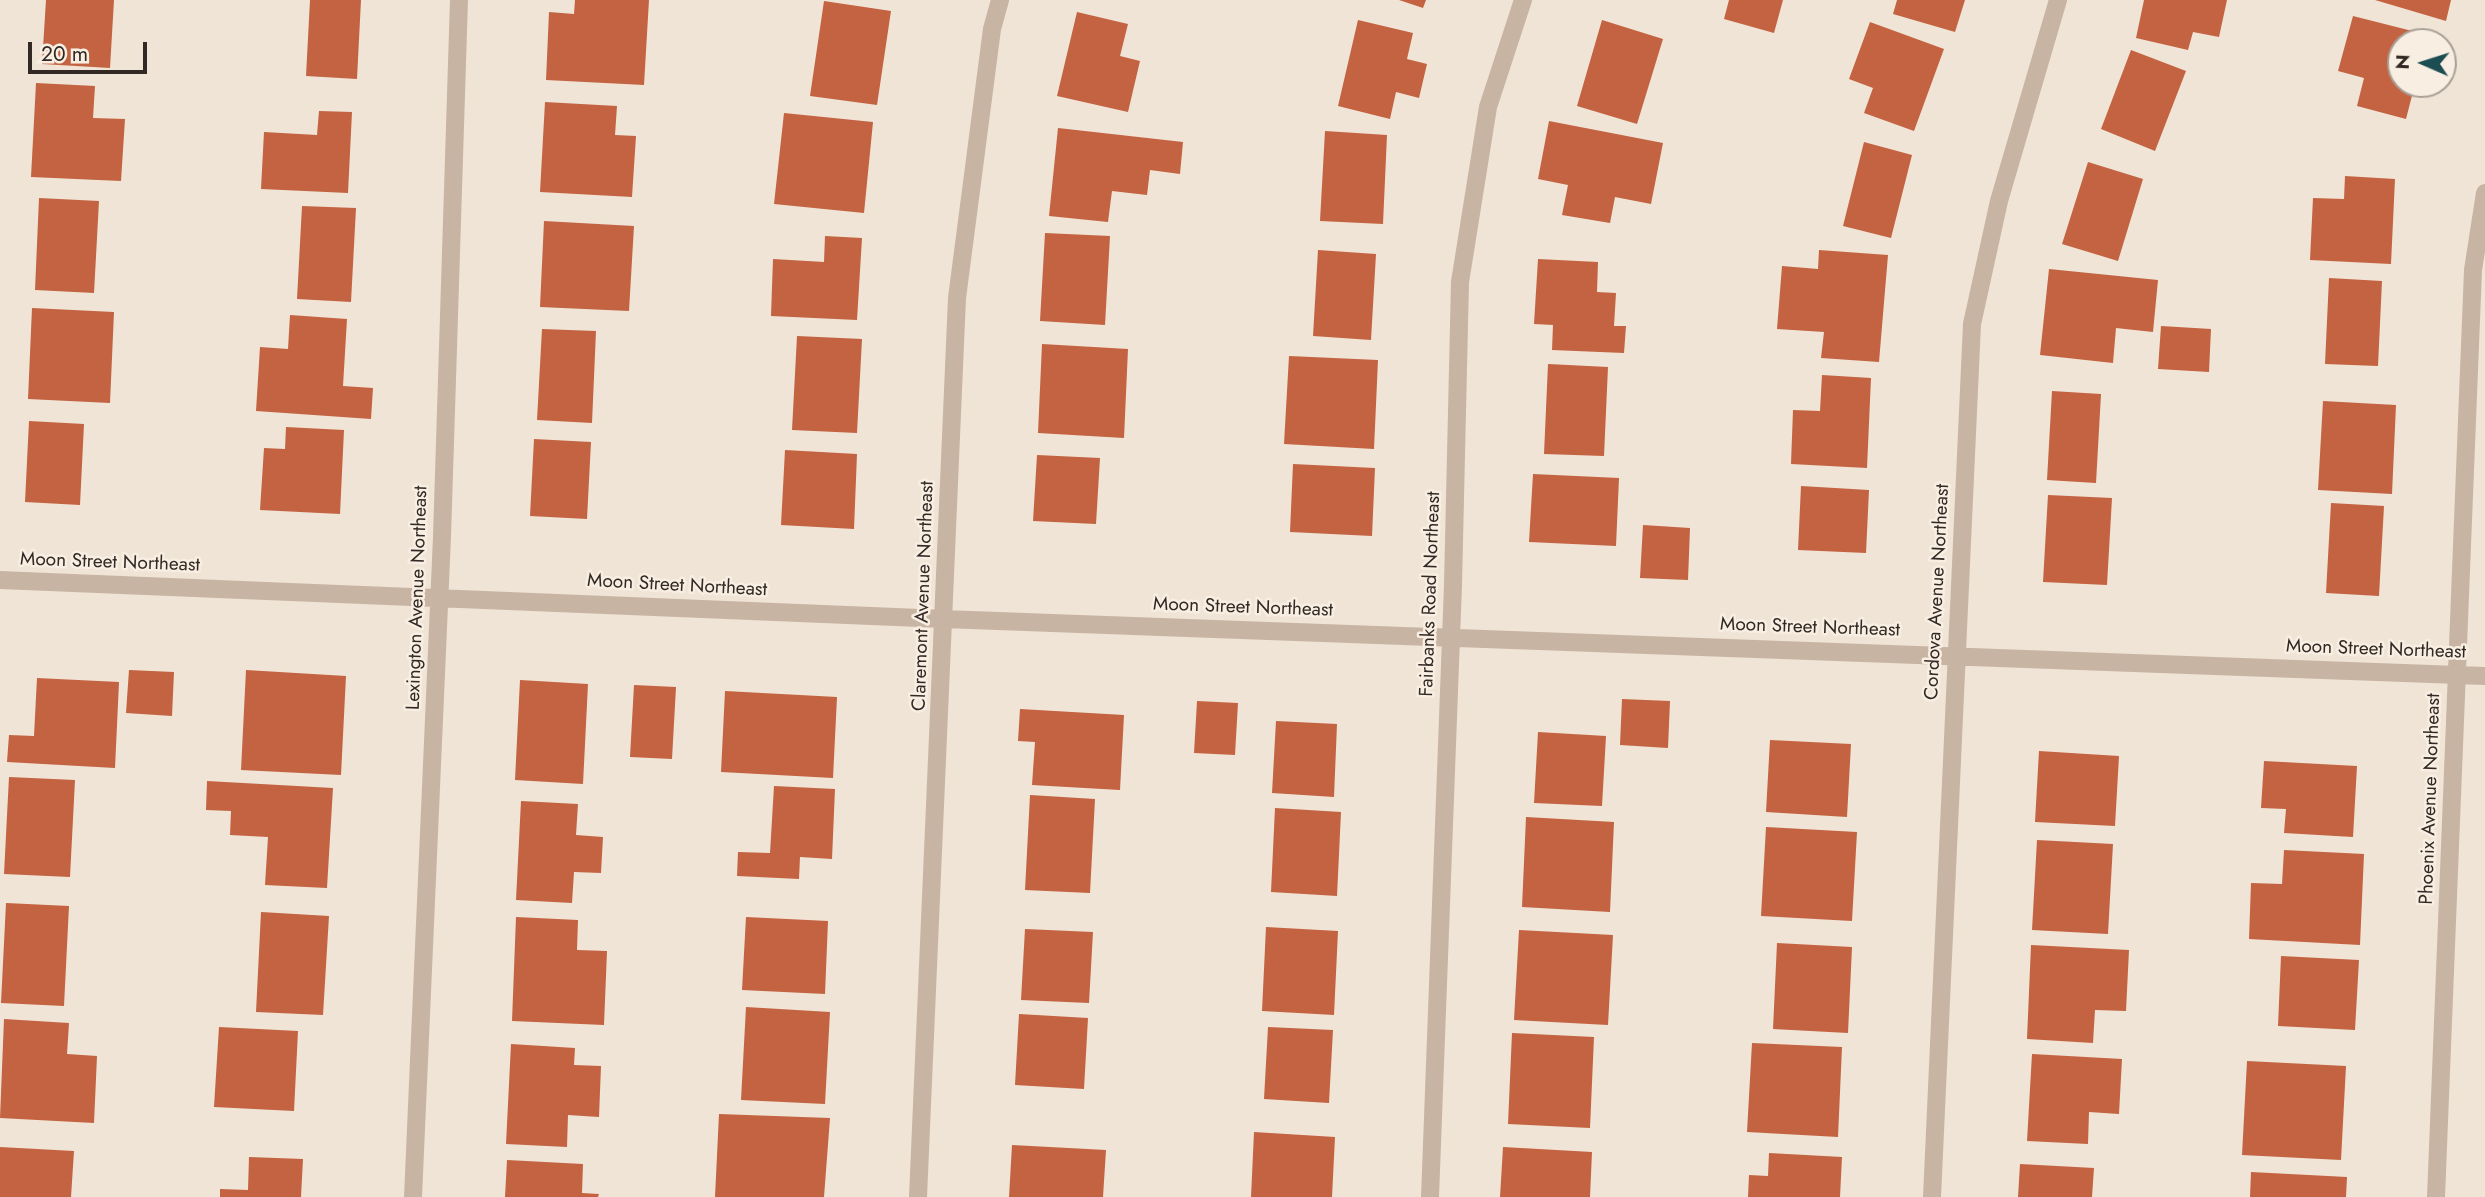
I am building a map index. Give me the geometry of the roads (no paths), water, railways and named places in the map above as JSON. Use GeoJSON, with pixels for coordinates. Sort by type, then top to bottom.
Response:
{"type":"FeatureCollection","features":[{"type":"Feature","properties":{"kind":"street","name":"Lexington Avenue Northeast"},"geometry":{"type":"LineString","coordinates":[[413,1197],[440,597],[459,0]]}},
{"type":"Feature","properties":{"kind":"street","name":"Claremont Avenue Northeast"},"geometry":{"type":"LineString","coordinates":[[918,1197],[957,298],[992,29],[1000,0]]}},
{"type":"Feature","properties":{"kind":"street","name":"Fairbanks Road Northeast"},"geometry":{"type":"LineString","coordinates":[[1430,1197],[1451,636],[1460,282],[1488,107],[1522,0]]}},
{"type":"Feature","properties":{"kind":"street","name":"Cordova Avenue Northeast"},"geometry":{"type":"LineString","coordinates":[[1932,1197],[1972,324],[1999,201],[2058,0]]}},
{"type":"Feature","properties":{"kind":"street","name":"Phoenix Avenue Northeast"},"geometry":{"type":"LineString","coordinates":[[2436,1197],[2473,270],[2485,193]]}},
{"type":"Feature","properties":{"kind":"street","name":"Moon Street Northeast"},"geometry":{"type":"LineString","coordinates":[[0,580],[944,619],[2485,676]]}}]}
